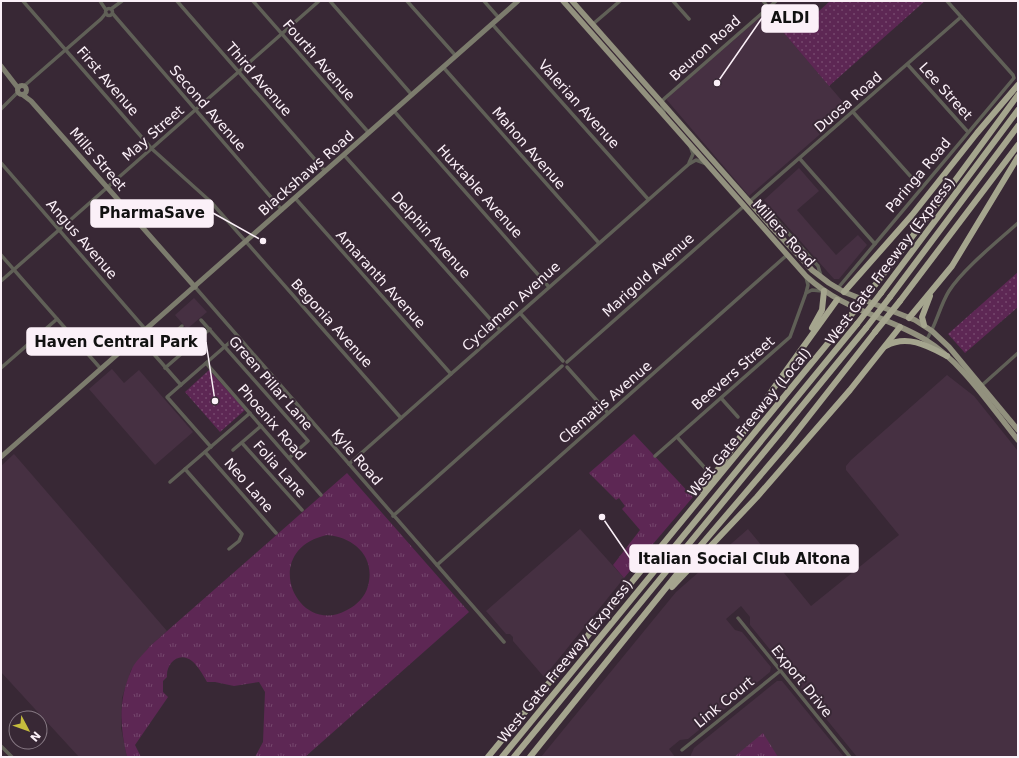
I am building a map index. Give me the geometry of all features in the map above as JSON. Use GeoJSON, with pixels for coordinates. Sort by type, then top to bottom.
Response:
{"type":"FeatureCollection","features":[{"type":"Feature","properties":{"kind":"highway"},"geometry":{"type":"LineString","coordinates":[[844,292],[917,210],[1018,85]]}},
{"type":"Feature","properties":{"kind":"highway","name":"West Gate Freeway (Local)"},"geometry":{"type":"LineString","coordinates":[[488,757],[684,521],[847,320],[959,176],[1018,95]]}},
{"type":"Feature","properties":{"kind":"highway","name":"West Gate Freeway (Express)"},"geometry":{"type":"LineString","coordinates":[[502,757],[536,713],[786,413],[857,324],[1018,110]]}},
{"type":"Feature","properties":{"kind":"highway","name":"West Gate Freeway (Express)"},"geometry":{"type":"LineString","coordinates":[[514,757],[866,328],[1018,126]]}},
{"type":"Feature","properties":{"kind":"highway"},"geometry":{"type":"LineString","coordinates":[[530,757],[690,558],[787,444],[900,301],[1018,145]]}},
{"type":"Feature","properties":{"kind":"highway"},"geometry":{"type":"LineString","coordinates":[[909,318],[960,255],[1018,157]]}},
{"type":"Feature","properties":{"kind":"highway"},"geometry":{"type":"LineString","coordinates":[[924,325],[922,317],[932,290]]}},
{"type":"Feature","properties":{"kind":"highway"},"geometry":{"type":"LineString","coordinates":[[684,521],[780,378],[822,310],[824,291]]}},
{"type":"Feature","properties":{"kind":"highway"},"geometry":{"type":"LineString","coordinates":[[780,378],[837,300]]}},
{"type":"Feature","properties":{"kind":"highway"},"geometry":{"type":"LineString","coordinates":[[637,625],[757,497],[850,390],[900,327]]}},
{"type":"Feature","properties":{"kind":"highway"},"geometry":{"type":"LineString","coordinates":[[883,347],[890,343],[905,341],[925,342],[947,356]]}},
{"type":"Feature","properties":{"kind":"main road","name":"Blackshaws Road"},"geometry":{"type":"LineString","coordinates":[[1,456],[195,287],[518,1]]}},
{"type":"Feature","properties":{"kind":"main road","name":"Millers Road"},"geometry":{"type":"LineString","coordinates":[[562,1],[806,276],[837,300],[868,315],[900,327],[925,342]]}},
{"type":"Feature","properties":{"kind":"main road","name":"Millers Road"},"geometry":{"type":"LineString","coordinates":[[572,1],[758,212],[821,276],[844,292],[909,318],[932,330],[950,347],[1018,440]]}},
{"type":"Feature","properties":{"kind":"main road","name":"Mills Street"},"geometry":{"type":"LineString","coordinates":[[1,66],[195,287]]}},
{"type":"Feature","properties":{"kind":"main road"},"geometry":{"type":"LineString","coordinates":[[744,206],[749,202]]}},
{"type":"Feature","properties":{"kind":"main road"},"geometry":{"type":"LineString","coordinates":[[837,300],[844,292]]}},
{"type":"Feature","properties":{"kind":"main road"},"geometry":{"type":"LineString","coordinates":[[900,327],[909,318]]}},
{"type":"Feature","properties":{"kind":"main road","name":"Millers Road"},"geometry":{"type":"LineString","coordinates":[[947,356],[1018,430]]}},
{"type":"Feature","properties":{"kind":"street","name":"First Avenue"},"geometry":{"type":"LineString","coordinates":[[23,1],[152,149],[211,202],[246,242]]}},
{"type":"Feature","properties":{"kind":"street"},"geometry":{"type":"LineString","coordinates":[[1,109],[122,1]]}},
{"type":"Feature","properties":{"kind":"street","name":"Third Avenue"},"geometry":{"type":"LineString","coordinates":[[177,1],[326,171]]}},
{"type":"Feature","properties":{"kind":"street","name":"Fourth Avenue"},"geometry":{"type":"LineString","coordinates":[[254,1],[369,133]]}},
{"type":"Feature","properties":{"kind":"street","name":"May Street"},"geometry":{"type":"LineString","coordinates":[[1,282],[319,1]]}},
{"type":"Feature","properties":{"kind":"street"},"geometry":{"type":"LineString","coordinates":[[330,1],[412,95]]}},
{"type":"Feature","properties":{"kind":"street"},"geometry":{"type":"LineString","coordinates":[[408,1],[456,56]]}},
{"type":"Feature","properties":{"kind":"street"},"geometry":{"type":"LineString","coordinates":[[484,1],[499,18]]}},
{"type":"Feature","properties":{"kind":"street"},"geometry":{"type":"LineString","coordinates":[[593,24],[620,1]]}},
{"type":"Feature","properties":{"kind":"street"},"geometry":{"type":"LineString","coordinates":[[673,1],[689,19]]}},
{"type":"Feature","properties":{"kind":"street"},"geometry":{"type":"LineString","coordinates":[[763,1],[768,7]]}},
{"type":"Feature","properties":{"kind":"street","name":"Beuron Road"},"geometry":{"type":"LineString","coordinates":[[661,102],[776,1]]}},
{"type":"Feature","properties":{"kind":"street"},"geometry":{"type":"LineString","coordinates":[[947,1],[961,17]]}},
{"type":"Feature","properties":{"kind":"street","name":"Second Avenue"},"geometry":{"type":"LineString","coordinates":[[101,3],[282,210]]}},
{"type":"Feature","properties":{"kind":"street","name":"Duosa Road"},"geometry":{"type":"LineString","coordinates":[[749,202],[800,160],[961,17]]}},
{"type":"Feature","properties":{"kind":"street","name":"Paringa Road"},"geometry":{"type":"LineString","coordinates":[[838,288],[1013,80],[1013,75],[961,17]]}},
{"type":"Feature","properties":{"kind":"street","name":"Valerian Avenue"},"geometry":{"type":"LineString","coordinates":[[492,24],[648,199]]}},
{"type":"Feature","properties":{"kind":"street","name":"Lee Street"},"geometry":{"type":"LineString","coordinates":[[908,65],[968,132]]}},
{"type":"Feature","properties":{"kind":"street","name":"Mahon Avenue"},"geometry":{"type":"LineString","coordinates":[[443,67],[599,243]]}},
{"type":"Feature","properties":{"kind":"street"},"geometry":{"type":"LineString","coordinates":[[661,102],[666,117]]}},
{"type":"Feature","properties":{"kind":"street","name":"Huxtable Avenue"},"geometry":{"type":"LineString","coordinates":[[394,111],[550,287]]}},
{"type":"Feature","properties":{"kind":"street"},"geometry":{"type":"LineString","coordinates":[[854,112],[921,188]]}},
{"type":"Feature","properties":{"kind":"street"},"geometry":{"type":"LineString","coordinates":[[689,144],[693,154],[689,164]]}},
{"type":"Feature","properties":{"kind":"street","name":"Delphin Avenue"},"geometry":{"type":"LineString","coordinates":[[344,155],[500,330]]}},
{"type":"Feature","properties":{"kind":"street"},"geometry":{"type":"LineString","coordinates":[[689,164],[696,160],[706,164]]}},
{"type":"Feature","properties":{"kind":"street"},"geometry":{"type":"LineString","coordinates":[[800,160],[875,244]]}},
{"type":"Feature","properties":{"kind":"street","name":"Angus Avenue"},"geometry":{"type":"LineString","coordinates":[[1,163],[146,330]]}},
{"type":"Feature","properties":{"kind":"street","name":"Cyclamen Avenue"},"geometry":{"type":"LineString","coordinates":[[349,464],[689,164]]}},
{"type":"Feature","properties":{"kind":"street","name":"Amaranth Avenue"},"geometry":{"type":"LineString","coordinates":[[295,198],[451,374]]}},
{"type":"Feature","properties":{"kind":"street","name":"Marigold Avenue"},"geometry":{"type":"LineString","coordinates":[[568,362],[744,206]]}},
{"type":"Feature","properties":{"kind":"street"},"geometry":{"type":"LineString","coordinates":[[925,342],[950,290],[1018,223]]}},
{"type":"Feature","properties":{"kind":"street","name":"Begonia Avenue"},"geometry":{"type":"LineString","coordinates":[[246,242],[401,418]]}},
{"type":"Feature","properties":{"kind":"street"},"geometry":{"type":"LineString","coordinates":[[1,255],[101,369]]}},
{"type":"Feature","properties":{"kind":"street","name":"Clematis Avenue"},"geometry":{"type":"LineString","coordinates":[[436,565],[787,255]]}},
{"type":"Feature","properties":{"kind":"street","name":"Beevers Street"},"geometry":{"type":"LineString","coordinates":[[656,456],[790,337],[806,293],[808,285],[806,276]]}},
{"type":"Feature","properties":{"kind":"street","name":"Kyle Road"},"geometry":{"type":"LineString","coordinates":[[195,287],[504,642]]}},
{"type":"Feature","properties":{"kind":"street"},"geometry":{"type":"LineString","coordinates":[[806,293],[812,290],[824,291]]}},
{"type":"Feature","properties":{"kind":"street"},"geometry":{"type":"LineString","coordinates":[[520,313],[563,361],[568,362],[567,367]]}},
{"type":"Feature","properties":{"kind":"street"},"geometry":{"type":"LineString","coordinates":[[1,368],[57,319]]}},
{"type":"Feature","properties":{"kind":"street","name":"Green Pillar Lane"},"geometry":{"type":"LineString","coordinates":[[201,320],[308,442],[289,458]]}},
{"type":"Feature","properties":{"kind":"street"},"geometry":{"type":"LineString","coordinates":[[181,386],[152,352],[182,326]]}},
{"type":"Feature","properties":{"kind":"street"},"geometry":{"type":"LineString","coordinates":[[166,368],[210,329]]}},
{"type":"Feature","properties":{"kind":"street"},"geometry":{"type":"LineString","coordinates":[[211,447],[167,397],[237,336]]}},
{"type":"Feature","properties":{"kind":"street"},"geometry":{"type":"LineString","coordinates":[[979,388],[1018,353]]}},
{"type":"Feature","properties":{"kind":"street"},"geometry":{"type":"LineString","coordinates":[[393,516],[562,366],[563,361]]}},
{"type":"Feature","properties":{"kind":"street","name":"Phoenix Road"},"geometry":{"type":"LineString","coordinates":[[206,363],[321,495]]}},
{"type":"Feature","properties":{"kind":"street"},"geometry":{"type":"LineString","coordinates":[[562,366],[567,367],[608,413]]}},
{"type":"Feature","properties":{"kind":"street"},"geometry":{"type":"LineString","coordinates":[[721,398],[738,417]]}},
{"type":"Feature","properties":{"kind":"street"},"geometry":{"type":"LineString","coordinates":[[170,482],[250,413]]}},
{"type":"Feature","properties":{"kind":"street"},"geometry":{"type":"LineString","coordinates":[[233,450],[261,426]]}},
{"type":"Feature","properties":{"kind":"street"},"geometry":{"type":"LineString","coordinates":[[678,436],[705,468]]}},
{"type":"Feature","properties":{"kind":"street","name":"Folia Lane"},"geometry":{"type":"LineString","coordinates":[[242,443],[302,510]]}},
{"type":"Feature","properties":{"kind":"street","name":"Neo Lane"},"geometry":{"type":"LineString","coordinates":[[205,452],[276,533]]}},
{"type":"Feature","properties":{"kind":"street"},"geometry":{"type":"LineString","coordinates":[[185,469],[242,534],[239,541],[229,550]]}},
{"type":"Feature","properties":{"kind":"street","name":"Export Drive"},"geometry":{"type":"LineString","coordinates":[[738,618],[850,757]]}},
{"type":"Feature","properties":{"kind":"street","name":"Link Court"},"geometry":{"type":"LineString","coordinates":[[682,750],[780,671]]}},
{"type":"Feature","properties":{"kind":"street"},"geometry":{"type":"LineString","coordinates":[[1,746],[12,757]]}},
{"type":"Feature","properties":{"kind":"shaded area"},"geometry":{"type":"Polygon","coordinates":[[[766,12],[849,109],[749,196],[666,99],[766,12]]]}},
{"type":"Feature","properties":{"kind":"shaded area"},"geometry":{"type":"Polygon","coordinates":[[[799,168],[819,191],[797,210],[836,255],[858,235],[867,245],[839,279],[834,279],[764,200],[799,168]]]}},
{"type":"Feature","properties":{"kind":"shaded area"},"geometry":{"type":"Polygon","coordinates":[[[194,298],[207,312],[187,329],[175,315],[194,298]]]}},
{"type":"Feature","properties":{"kind":"shaded area"},"geometry":{"type":"Polygon","coordinates":[[[112,369],[124,383],[139,370],[193,432],[155,465],[89,389],[112,369]]]}},
{"type":"Feature","properties":{"kind":"shaded area"},"geometry":{"type":"Polygon","coordinates":[[[947,375],[974,396],[1018,451],[1018,757],[857,757],[750,625],[750,617],[741,606],[726,619],[735,630],[742,632],[771,667],[770,672],[688,739],[680,740],[669,749],[675,757],[541,757],[676,592],[748,529],[811,606],[899,535],[846,470],[846,466],[947,375]]]}},
{"type":"Feature","properties":{"kind":"shaded area"},"geometry":{"type":"Polygon","coordinates":[[[14,454],[167,631],[150,646],[131,670],[122,698],[121,728],[127,757],[79,757],[48,723],[48,710],[36,710],[1,672],[1,466],[14,454]]]}},
{"type":"Feature","properties":{"kind":"shaded area"},"geometry":{"type":"Polygon","coordinates":[[[580,529],[624,578],[544,677],[513,641],[513,637],[510,634],[506,634],[486,611],[580,529]]]}},
{"type":"Feature","properties":{"kind":"shaded area"},"geometry":{"type":"Polygon","coordinates":[[[777,681],[782,681],[844,757],[690,757],[694,748],[777,681]]]}},
{"type":"Feature","properties":{"kind":"green space"},"geometry":{"type":"Polygon","coordinates":[[[830,1],[925,1],[829,86],[766,12],[775,5],[797,31],[830,1]]]}},
{"type":"Feature","properties":{"kind":"green space"},"geometry":{"type":"Polygon","coordinates":[[[1018,272],[1018,307],[965,353],[948,334],[1018,272]]]}},
{"type":"Feature","properties":{"kind":"green space"},"geometry":{"type":"Polygon","coordinates":[[[209,370],[245,410],[220,432],[185,392],[209,370]]]}},
{"type":"Feature","properties":{"kind":"green space"},"geometry":{"type":"Polygon","coordinates":[[[634,434],[693,497],[624,578],[613,565],[640,530],[622,509],[625,506],[619,498],[616,500],[589,473],[634,434]]]}},
{"type":"Feature","properties":{"kind":"green space"},"geometry":{"type":"Polygon","coordinates":[[[347,473],[469,612],[305,757],[255,757],[263,742],[265,692],[259,682],[234,686],[207,682],[192,661],[182,657],[171,663],[167,672],[167,677],[163,681],[163,692],[168,697],[135,745],[141,757],[127,757],[122,725],[122,703],[124,693],[132,668],[150,646],[347,473]],[[327,535],[306,544],[294,557],[290,573],[292,589],[301,603],[313,612],[329,615],[347,610],[354,606],[363,597],[367,590],[370,575],[369,566],[365,557],[354,544],[337,537],[327,535]]]}},
{"type":"Feature","properties":{"kind":"green space"},"geometry":{"type":"Polygon","coordinates":[[[763,733],[778,757],[734,757],[763,733]]]}},
{"type":"Feature","properties":{"kind":"place","name":"ALDI"},"geometry":{"type":"Point","coordinates":[717,83]}},
{"type":"Feature","properties":{"kind":"place","name":"PharmaSave"},"geometry":{"type":"Point","coordinates":[263,241]}},
{"type":"Feature","properties":{"kind":"place","name":"Haven Central Park"},"geometry":{"type":"Point","coordinates":[215,401]}},
{"type":"Feature","properties":{"kind":"place","name":"Italian Social Club Altona"},"geometry":{"type":"Point","coordinates":[602,517]}}]}
